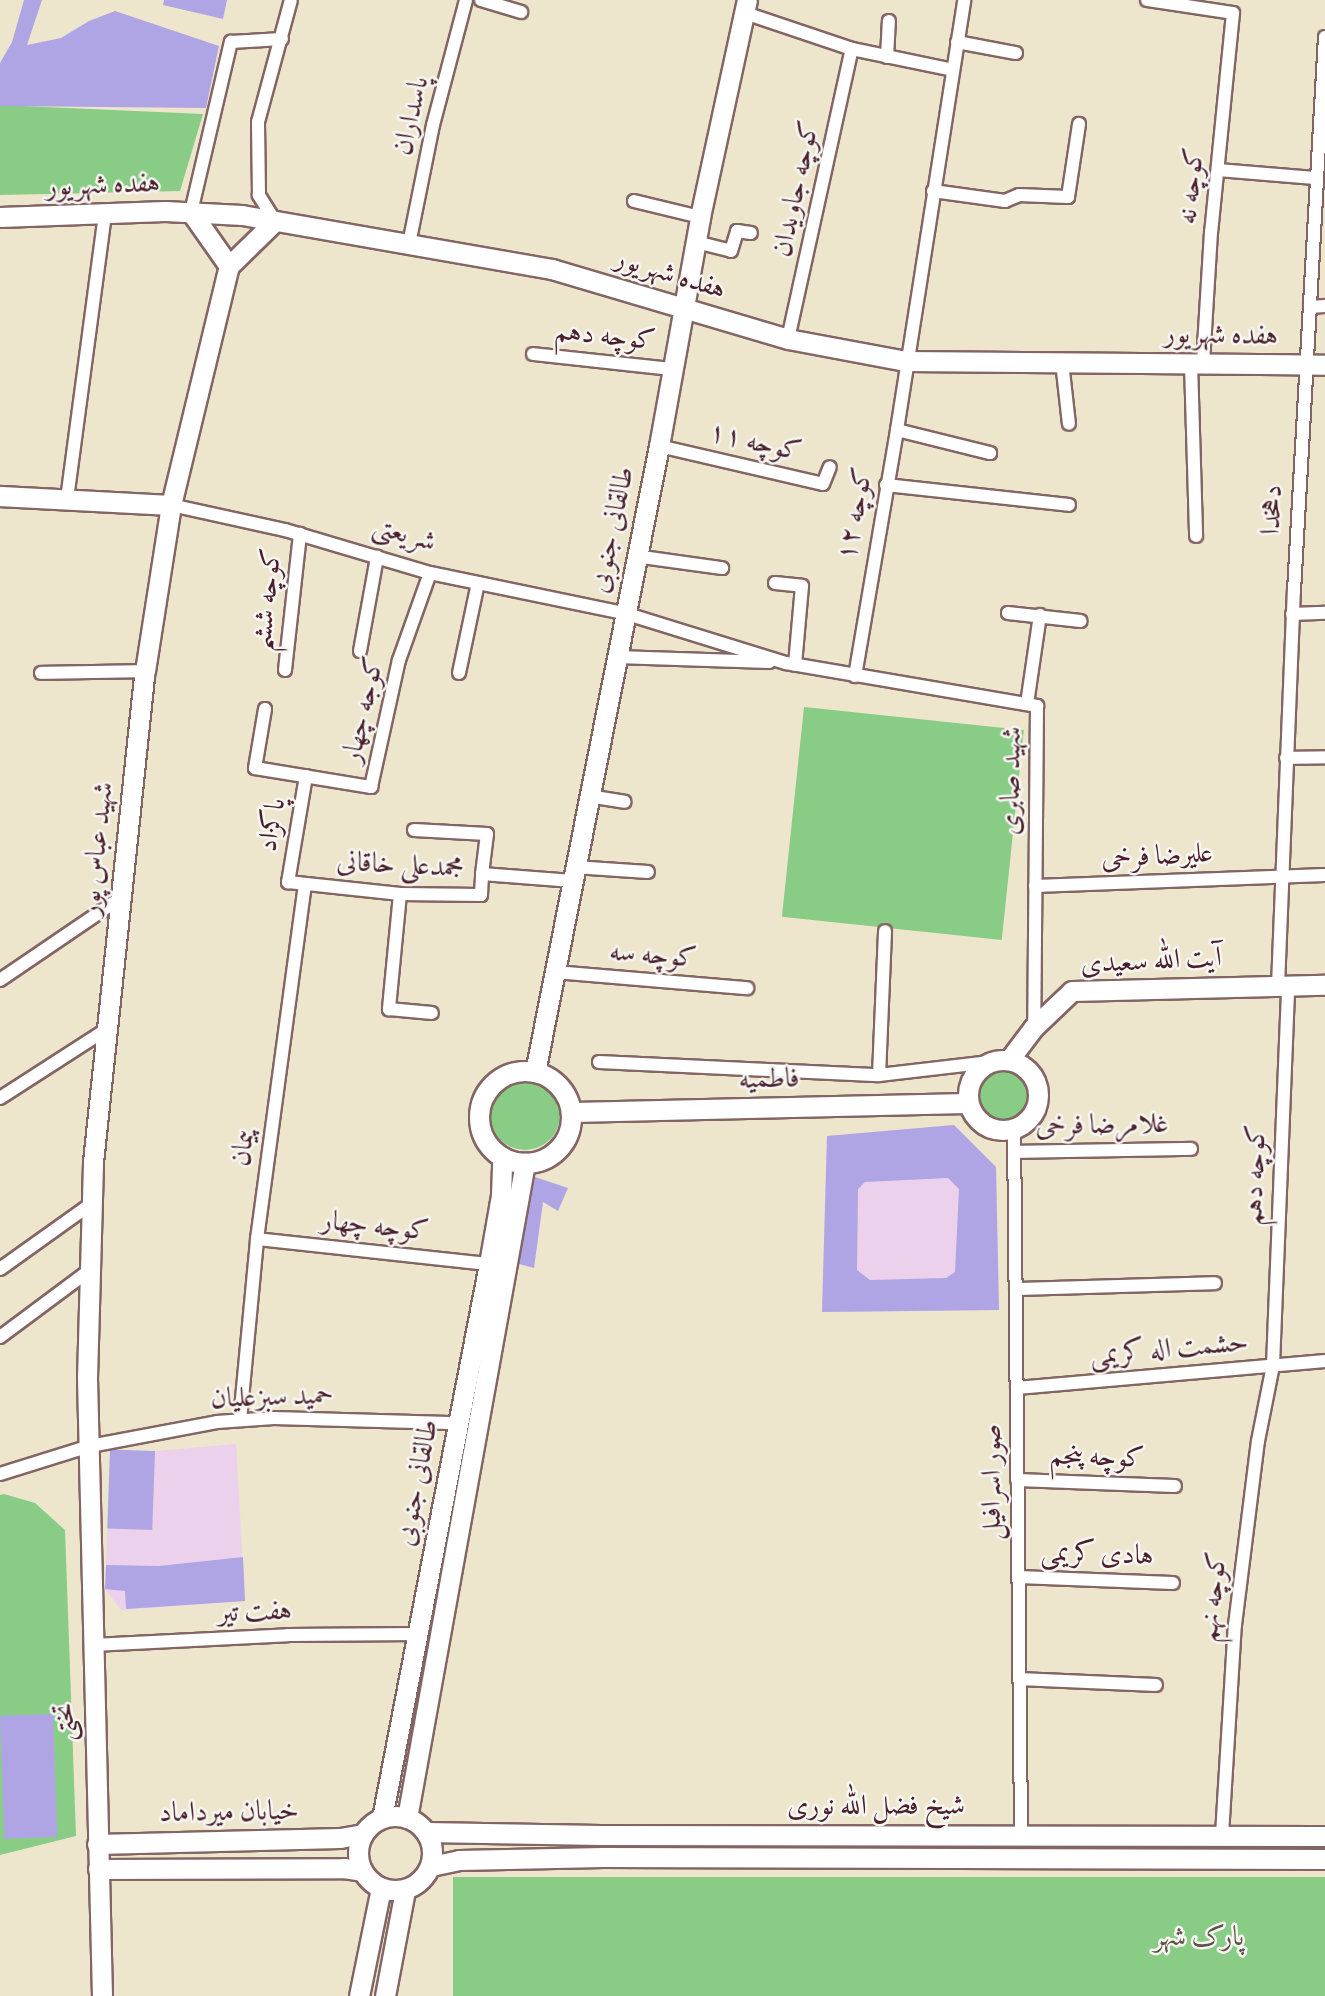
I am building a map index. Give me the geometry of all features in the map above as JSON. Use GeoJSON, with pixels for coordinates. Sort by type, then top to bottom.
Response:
{"type":"FeatureCollection","features":[{"type":"Feature","properties":{"kind":"street"},"geometry":{"type":"LineString","coordinates":[[282,39],[231,42],[207,155],[191,212],[229,266],[275,221],[259,195],[258,122],[282,39],[291,0]]}},
{"type":"Feature","properties":{"kind":"street","name":"پاسداران"},"geometry":{"type":"LineString","coordinates":[[409,244],[433,125],[466,0]]}},
{"type":"Feature","properties":{"kind":"street"},"geometry":{"type":"LineString","coordinates":[[481,0],[521,12]]}},
{"type":"Feature","properties":{"kind":"street","name":"کوچه ۱۲"},"geometry":{"type":"LineString","coordinates":[[855,676],[897,430],[905,361],[964,0]]}},
{"type":"Feature","properties":{"kind":"street","name":"کوچه نه"},"geometry":{"type":"LineString","coordinates":[[1147,0],[1233,13],[1197,364],[1196,536]]}},
{"type":"Feature","properties":{"kind":"street"},"geometry":{"type":"LineString","coordinates":[[746,7],[852,50],[953,70]]}},
{"type":"Feature","properties":{"kind":"street","name":"طالقانی جنوبی"},"geometry":{"type":"LineString","coordinates":[[535,1072],[635,556],[659,446],[700,217],[746,7]]}},
{"type":"Feature","properties":{"kind":"street"},"geometry":{"type":"LineString","coordinates":[[887,57],[890,21]]}},
{"type":"Feature","properties":{"kind":"street","name":"دهخدا"},"geometry":{"type":"LineString","coordinates":[[1283,986],[1281,875],[1292,614],[1315,365],[1310,307],[1315,178],[1325,37]]}},
{"type":"Feature","properties":{"kind":"street"},"geometry":{"type":"LineString","coordinates":[[957,42],[1016,53]]}},
{"type":"Feature","properties":{"kind":"street","name":"کوچه جاویدان"},"geometry":{"type":"LineString","coordinates":[[789,339],[852,50]]}},
{"type":"Feature","properties":{"kind":"street"},"geometry":{"type":"LineString","coordinates":[[933,191],[1005,201],[1019,195],[1068,197],[1079,124]]}},
{"type":"Feature","properties":{"kind":"street"},"geometry":{"type":"LineString","coordinates":[[1218,170],[1315,178]]}},
{"type":"Feature","properties":{"kind":"street"},"geometry":{"type":"LineString","coordinates":[[634,201],[700,217]]}},
{"type":"Feature","properties":{"kind":"street","name":"هفده شهریور"},"geometry":{"type":"LineString","coordinates":[[0,217],[191,212],[275,221],[552,269],[685,306],[789,339],[905,361],[1315,365]]}},
{"type":"Feature","properties":{"kind":"street"},"geometry":{"type":"LineString","coordinates":[[67,499],[106,213]]}},
{"type":"Feature","properties":{"kind":"street"},"geometry":{"type":"LineString","coordinates":[[696,243],[731,251],[737,231],[751,233]]}},
{"type":"Feature","properties":{"kind":"street","name":"شهید عباس پور"},"geometry":{"type":"LineString","coordinates":[[90,1446],[87,1378],[93,1162],[145,671],[171,505],[229,266]]}},
{"type":"Feature","properties":{"kind":"street"},"geometry":{"type":"LineString","coordinates":[[1310,307],[1325,306]]}},
{"type":"Feature","properties":{"kind":"street","name":"کوچه دهم"},"geometry":{"type":"LineString","coordinates":[[533,354],[672,369]]}},
{"type":"Feature","properties":{"kind":"street"},"geometry":{"type":"LineString","coordinates":[[1062,362],[1069,424]]}},
{"type":"Feature","properties":{"kind":"street"},"geometry":{"type":"LineString","coordinates":[[897,430],[990,453]]}},
{"type":"Feature","properties":{"kind":"street","name":"کوچه ۱۱"},"geometry":{"type":"LineString","coordinates":[[659,446],[823,484],[830,467]]}},
{"type":"Feature","properties":{"kind":"street"},"geometry":{"type":"LineString","coordinates":[[886,485],[1069,505]]}},
{"type":"Feature","properties":{"kind":"street","name":"شریعتی"},"geometry":{"type":"LineString","coordinates":[[0,496],[171,505],[300,534],[430,573],[624,613],[791,664]]}},
{"type":"Feature","properties":{"kind":"street","name":"کوچه ششم"},"geometry":{"type":"LineString","coordinates":[[285,670],[300,534]]}},
{"type":"Feature","properties":{"kind":"street"},"geometry":{"type":"LineString","coordinates":[[635,556],[722,568]]}},
{"type":"Feature","properties":{"kind":"street"},"geometry":{"type":"LineString","coordinates":[[360,651],[377,557]]}},
{"type":"Feature","properties":{"kind":"street","name":"کوجه چهار"},"geometry":{"type":"LineString","coordinates":[[265,709],[255,768],[371,787],[399,660],[430,573]]}},
{"type":"Feature","properties":{"kind":"street"},"geometry":{"type":"LineString","coordinates":[[459,673],[478,583]]}},
{"type":"Feature","properties":{"kind":"street"},"geometry":{"type":"LineString","coordinates":[[616,657],[791,664],[802,586],[775,583]]}},
{"type":"Feature","properties":{"kind":"street"},"geometry":{"type":"LineString","coordinates":[[1008,613],[1081,621]]}},
{"type":"Feature","properties":{"kind":"street"},"geometry":{"type":"LineString","coordinates":[[1292,614],[1325,613]]}},
{"type":"Feature","properties":{"kind":"street"},"geometry":{"type":"LineString","coordinates":[[1027,704],[1040,615]]}},
{"type":"Feature","properties":{"kind":"street","name":"شهید صابری"},"geometry":{"type":"LineString","coordinates":[[791,664],[1037,706],[1034,1027]]}},
{"type":"Feature","properties":{"kind":"street"},"geometry":{"type":"LineString","coordinates":[[41,673],[145,671]]}},
{"type":"Feature","properties":{"kind":"street"},"geometry":{"type":"LineString","coordinates":[[1286,758],[1325,757]]}},
{"type":"Feature","properties":{"kind":"street","name":"پاکزاد"},"geometry":{"type":"LineString","coordinates":[[288,882],[306,776]]}},
{"type":"Feature","properties":{"kind":"street"},"geometry":{"type":"LineString","coordinates":[[588,796],[625,802]]}},
{"type":"Feature","properties":{"kind":"street"},"geometry":{"type":"LineString","coordinates":[[414,830],[487,834],[482,874]]}},
{"type":"Feature","properties":{"kind":"street","name":"مجمدعلی خاقانی"},"geometry":{"type":"LineString","coordinates":[[288,882],[400,894],[481,895],[482,874],[648,872]]}},
{"type":"Feature","properties":{"kind":"street","name":"علیرضا فرخی"},"geometry":{"type":"LineString","coordinates":[[1035,886],[1325,875]]}},
{"type":"Feature","properties":{"kind":"street","name":"پیمان"},"geometry":{"type":"LineString","coordinates":[[240,1420],[257,1239],[305,884]]}},
{"type":"Feature","properties":{"kind":"street"},"geometry":{"type":"LineString","coordinates":[[400,894],[389,1009],[432,1013]]}},
{"type":"Feature","properties":{"kind":"street"},"geometry":{"type":"LineString","coordinates":[[0,980],[122,897]]}},
{"type":"Feature","properties":{"kind":"street"},"geometry":{"type":"LineString","coordinates":[[879,1076],[885,931]]}},
{"type":"Feature","properties":{"kind":"street","name":"کوچه سه"},"geometry":{"type":"LineString","coordinates":[[555,972],[747,988]]}},
{"type":"Feature","properties":{"kind":"street","name":"آیت الله سعیدی"},"geometry":{"type":"LineString","coordinates":[[1000,1061],[1072,991],[1325,985]]}},
{"type":"Feature","properties":{"kind":"street","name":"کوچه دهم"},"geometry":{"type":"LineString","coordinates":[[1273,1366],[1283,986]]}},
{"type":"Feature","properties":{"kind":"street"},"geometry":{"type":"LineString","coordinates":[[0,1098],[107,1029]]}},
{"type":"Feature","properties":{"kind":"street"},"geometry":{"type":"LineString","coordinates":[[1000,1061],[1029,1071],[1038,1092],[1032,1114],[1014,1128],[991,1128],[973,1114],[968,1103],[970,1083],[981,1067],[1000,1061]]}},
{"type":"Feature","properties":{"kind":"street","name":"فاطمیه"},"geometry":{"type":"LineString","coordinates":[[599,1062],[879,1076],[1000,1061]]}},
{"type":"Feature","properties":{"kind":"street"},"geometry":{"type":"LineString","coordinates":[[535,1072],[560,1086],[571,1112],[567,1135],[554,1153],[525,1163],[502,1157],[482,1136],[479,1107],[485,1094],[506,1074],[535,1072]]}},
{"type":"Feature","properties":{"kind":"street","name":"فاطمیه"},"geometry":{"type":"LineString","coordinates":[[571,1112],[968,1103]]}},
{"type":"Feature","properties":{"kind":"street","name":"صور اسرافیل"},"geometry":{"type":"LineString","coordinates":[[1014,1128],[1021,1834]]}},
{"type":"Feature","properties":{"kind":"street","name":"غلامرضا فرخی"},"geometry":{"type":"LineString","coordinates":[[1015,1152],[1191,1149]]}},
{"type":"Feature","properties":{"kind":"street","name":"طالقانی جنوبی"},"geometry":{"type":"LineString","coordinates":[[382,1818],[489,1264],[501,1195],[502,1157]]}},
{"type":"Feature","properties":{"kind":"street","name":"طالقانی جنوبی"},"geometry":{"type":"LineString","coordinates":[[407,1818],[525,1163]]}},
{"type":"Feature","properties":{"kind":"street"},"geometry":{"type":"LineString","coordinates":[[0,1269],[92,1204]]}},
{"type":"Feature","properties":{"kind":"street","name":"کوچه چهار"},"geometry":{"type":"LineString","coordinates":[[257,1239],[489,1264]]}},
{"type":"Feature","properties":{"kind":"street"},"geometry":{"type":"LineString","coordinates":[[0,1337],[90,1270]]}},
{"type":"Feature","properties":{"kind":"street"},"geometry":{"type":"LineString","coordinates":[[1016,1289],[1215,1283]]}},
{"type":"Feature","properties":{"kind":"street","name":"حشمت اله کریمی"},"geometry":{"type":"LineString","coordinates":[[1017,1388],[1325,1361]]}},
{"type":"Feature","properties":{"kind":"street","name":"کوچه نهم"},"geometry":{"type":"LineString","coordinates":[[1222,1835],[1235,1625],[1258,1441],[1273,1366]]}},
{"type":"Feature","properties":{"kind":"street","name":"حمید سبزعلیان"},"geometry":{"type":"LineString","coordinates":[[0,1474],[90,1446],[155,1432],[240,1420],[274,1418],[458,1423]]}},
{"type":"Feature","properties":{"kind":"street","name":"تختی"},"geometry":{"type":"LineString","coordinates":[[90,1446],[102,1996]]}},
{"type":"Feature","properties":{"kind":"street","name":"کوچه پنجم"},"geometry":{"type":"LineString","coordinates":[[1017,1480],[1175,1486]]}},
{"type":"Feature","properties":{"kind":"street","name":"هادی کریمی"},"geometry":{"type":"LineString","coordinates":[[1018,1577],[1173,1583]]}},
{"type":"Feature","properties":{"kind":"street","name":"هفت تیر"},"geometry":{"type":"LineString","coordinates":[[93,1645],[288,1635],[419,1633]]}},
{"type":"Feature","properties":{"kind":"street"},"geometry":{"type":"LineString","coordinates":[[1019,1679],[1156,1685]]}},
{"type":"Feature","properties":{"kind":"street"},"geometry":{"type":"LineString","coordinates":[[382,1818],[407,1818],[426,1832],[433,1854],[431,1866],[425,1877],[405,1890],[381,1888],[362,1871],[358,1846],[363,1835],[382,1818]]}},
{"type":"Feature","properties":{"kind":"street","name":"شیخ فضل الله نوری"},"geometry":{"type":"LineString","coordinates":[[426,1832],[560,1835],[1325,1836]]}},
{"type":"Feature","properties":{"kind":"street"},"geometry":{"type":"LineString","coordinates":[[1021,1834],[1021,1858]]}},
{"type":"Feature","properties":{"kind":"street","name":"خیابان میرداماد"},"geometry":{"type":"LineString","coordinates":[[97,1844],[340,1838],[363,1835]]}},
{"type":"Feature","properties":{"kind":"street"},"geometry":{"type":"LineString","coordinates":[[253,1868],[254,1840]]}},
{"type":"Feature","properties":{"kind":"street","name":"شیخ فضل الله نوری"},"geometry":{"type":"LineString","coordinates":[[431,1866],[459,1860],[603,1857],[1325,1859]]}},
{"type":"Feature","properties":{"kind":"street","name":"خیابان میرداماد"},"geometry":{"type":"LineString","coordinates":[[98,1869],[344,1868],[362,1871]]}},
{"type":"Feature","properties":{"kind":"street"},"geometry":{"type":"LineString","coordinates":[[381,1888],[361,1986],[387,1989],[405,1890]]}},
{"type":"Feature","properties":{"kind":"shaded area"},"geometry":{"type":"Polygon","coordinates":[[[954,1125],[996,1167],[999,1310],[822,1312],[827,1136],[954,1125]]]}},
{"type":"Feature","properties":{"kind":"shaded area"},"geometry":{"type":"Polygon","coordinates":[[[236,1444],[245,1601],[121,1610],[105,1589],[110,1455],[236,1444]]]}},
{"type":"Feature","properties":{"kind":"green space"},"geometry":{"type":"Polygon","coordinates":[[[0,105],[203,114],[180,191],[0,195],[0,105]]]}},
{"type":"Feature","properties":{"kind":"green space"},"geometry":{"type":"Polygon","coordinates":[[[804,707],[1024,730],[1002,940],[782,917],[804,707]]]}},
{"type":"Feature","properties":{"kind":"green space"},"geometry":{"type":"Polygon","coordinates":[[[1003,1070],[1021,1077],[1028,1095],[1021,1113],[1003,1120],[985,1113],[978,1095],[985,1077],[1003,1070]]]}},
{"type":"Feature","properties":{"kind":"green space"},"geometry":{"type":"Polygon","coordinates":[[[532,1080],[545,1086],[554,1095],[558,1101],[558,1129],[550,1140],[539,1148],[518,1150],[500,1140],[492,1129],[490,1108],[500,1090],[511,1082],[532,1080]]]}},
{"type":"Feature","properties":{"kind":"green space"},"geometry":{"type":"Polygon","coordinates":[[[0,1495],[35,1503],[65,1530],[76,1836],[0,1855],[0,1495]]]}},
{"type":"Feature","properties":{"kind":"green space","name":"پارک شهر"},"geometry":{"type":"Polygon","coordinates":[[[453,1877],[1325,1877],[1325,1996],[453,1996],[453,1877]]]}},
{"type":"Feature","properties":{"kind":"building"},"geometry":{"type":"Polygon","coordinates":[[[24,0],[42,0],[27,45],[61,38],[89,21],[115,11],[219,46],[206,108],[0,106],[0,63],[12,42],[24,0]]]}},
{"type":"Feature","properties":{"kind":"building"},"geometry":{"type":"Polygon","coordinates":[[[164,0],[227,0],[223,19],[163,5],[164,0]]]}},
{"type":"Feature","properties":{"kind":"building"},"geometry":{"type":"Polygon","coordinates":[[[954,1125],[996,1167],[999,1310],[822,1312],[827,1136],[954,1125]],[[948,1178],[865,1182],[858,1189],[857,1270],[870,1280],[946,1278],[955,1272],[959,1189],[948,1178]]]}},
{"type":"Feature","properties":{"kind":"building"},"geometry":{"type":"Polygon","coordinates":[[[535,1177],[568,1188],[558,1211],[543,1202],[534,1268],[519,1264],[535,1177]]]}},
{"type":"Feature","properties":{"kind":"building"},"geometry":{"type":"Polygon","coordinates":[[[110,1449],[155,1451],[152,1530],[107,1528],[110,1449]]]}},
{"type":"Feature","properties":{"kind":"building"},"geometry":{"type":"Polygon","coordinates":[[[243,1557],[245,1601],[126,1609],[125,1591],[105,1589],[106,1565],[159,1566],[243,1557]]]}},
{"type":"Feature","properties":{"kind":"building"},"geometry":{"type":"Polygon","coordinates":[[[53,1714],[57,1837],[4,1839],[0,1716],[53,1714]]]}}]}
